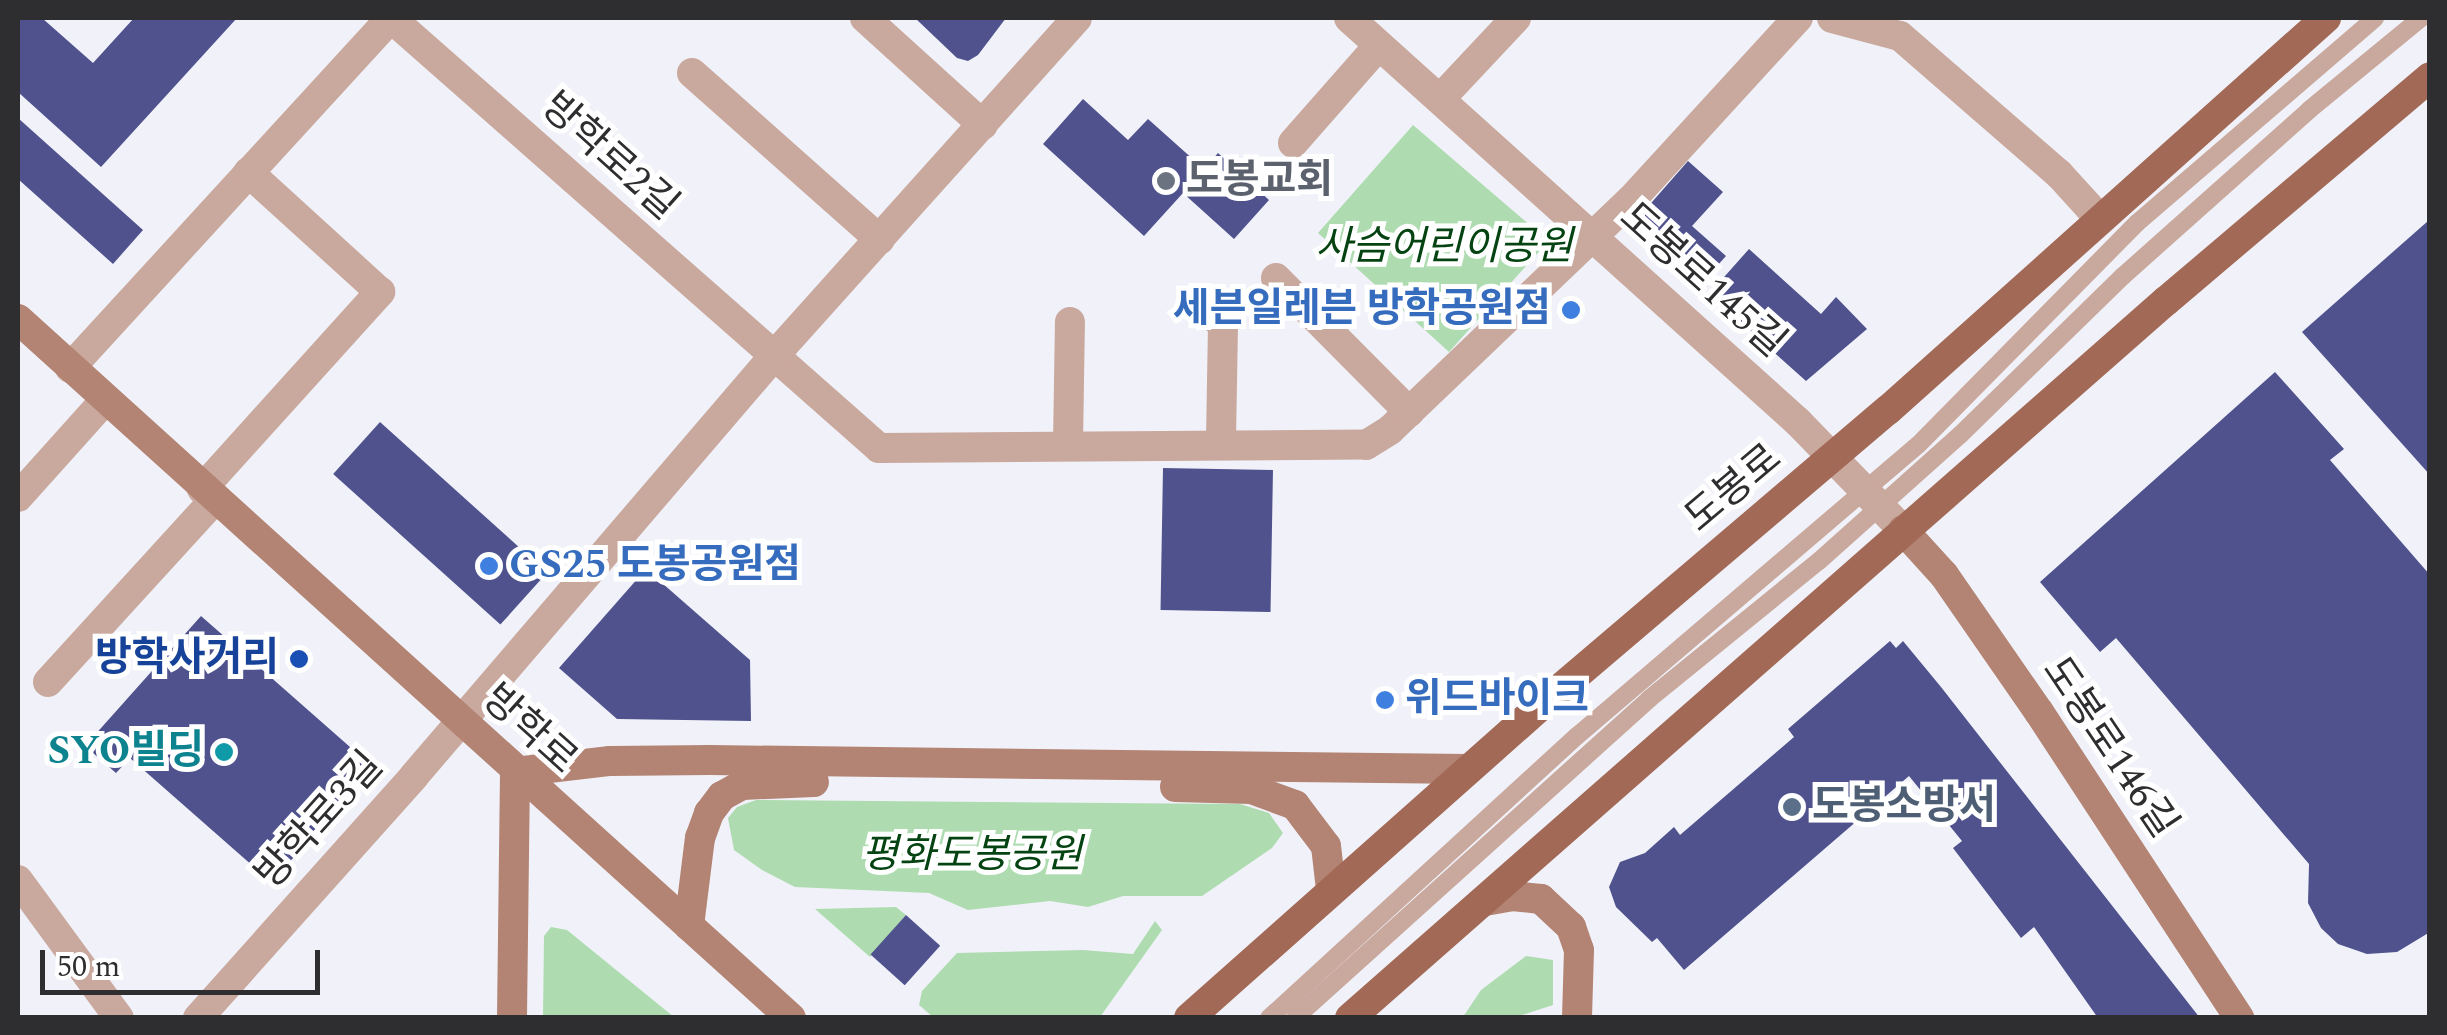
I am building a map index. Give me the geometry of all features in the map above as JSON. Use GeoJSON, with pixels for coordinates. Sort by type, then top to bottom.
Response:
{"type":"FeatureCollection","features":[{"type":"Feature","properties":{"kind":"main road","name":"도봉로"},"geometry":{"type":"LineString","coordinates":[[1190,1018],[1331,889],[1832,458],[2326,18]]}},
{"type":"Feature","properties":{"kind":"main road"},"geometry":{"type":"LineString","coordinates":[[1350,1018],[1903,530],[2430,77]]}},
{"type":"Feature","properties":{"kind":"main road","name":"방학로"},"geometry":{"type":"LineString","coordinates":[[18,319],[208,495],[791,1018]]}},
{"type":"Feature","properties":{"kind":"main road","name":"도봉로146길"},"geometry":{"type":"LineString","coordinates":[[1903,530],[1944,575],[2239,1018]]}},
{"type":"Feature","properties":{"kind":"main road"},"geometry":{"type":"LineString","coordinates":[[512,1018],[515,772],[610,761],[710,760],[1469,769]]}},
{"type":"Feature","properties":{"kind":"main road"},"geometry":{"type":"LineString","coordinates":[[689,926],[700,838],[709,814],[722,796],[742,785],[760,783],[1252,790],[1283,797],[1315,827],[1326,846],[1331,889]]}},
{"type":"Feature","properties":{"kind":"main road"},"geometry":{"type":"LineString","coordinates":[[1485,901],[1512,896],[1541,899],[1571,927],[1579,950],[1577,1018]]}},
{"type":"Feature","properties":{"kind":"street"},"geometry":{"type":"LineString","coordinates":[[70,368],[391,18]]}},
{"type":"Feature","properties":{"kind":"street","name":"방학로2길"},"geometry":{"type":"LineString","coordinates":[[391,18],[879,448],[1366,445],[1409,412],[1631,200],[1798,18]]}},
{"type":"Feature","properties":{"kind":"street"},"geometry":{"type":"LineString","coordinates":[[864,18],[984,125]]}},
{"type":"Feature","properties":{"kind":"street","name":"도봉로145길"},"geometry":{"type":"LineString","coordinates":[[1349,18],[1592,236],[1832,458],[1903,530]]}},
{"type":"Feature","properties":{"kind":"street"},"geometry":{"type":"LineString","coordinates":[[1440,99],[1516,18]]}},
{"type":"Feature","properties":{"kind":"street"},"geometry":{"type":"LineString","coordinates":[[1832,18],[1900,36],[2059,174],[2099,218]]}},
{"type":"Feature","properties":{"kind":"street"},"geometry":{"type":"LineString","coordinates":[[460,722],[774,356],[984,125],[1069,20]]}},
{"type":"Feature","properties":{"kind":"street"},"geometry":{"type":"LineString","coordinates":[[1293,143],[1379,45]]}},
{"type":"Feature","properties":{"kind":"street"},"geometry":{"type":"LineString","coordinates":[[692,74],[880,240]]}},
{"type":"Feature","properties":{"kind":"street"},"geometry":{"type":"LineString","coordinates":[[48,682],[380,292],[248,172]]}},
{"type":"Feature","properties":{"kind":"street"},"geometry":{"type":"LineString","coordinates":[[1276,278],[1409,412]]}},
{"type":"Feature","properties":{"kind":"street"},"geometry":{"type":"LineString","coordinates":[[1206,310],[1223,325],[1220,445]]}},
{"type":"Feature","properties":{"kind":"street"},"geometry":{"type":"LineString","coordinates":[[1068,445],[1070,322]]}},
{"type":"Feature","properties":{"kind":"street"},"geometry":{"type":"LineString","coordinates":[[18,497],[105,400]]}},
{"type":"Feature","properties":{"kind":"street","name":"방학로3길"},"geometry":{"type":"LineString","coordinates":[[198,1018],[460,722]]}},
{"type":"Feature","properties":{"kind":"street"},"geometry":{"type":"LineString","coordinates":[[18,880],[118,1018]]}},
{"type":"Feature","properties":{"kind":"lane"},"geometry":{"type":"LineString","coordinates":[[1295,1018],[1649,699],[1776,597],[2149,212],[2375,18]]}},
{"type":"Feature","properties":{"kind":"lane"},"geometry":{"type":"LineString","coordinates":[[1270,1018],[1577,736],[1872,498],[1960,435],[2123,276],[2309,110],[2421,18]]}},
{"type":"Feature","properties":{"kind":"green space","name":"사슴어린이공원"},"geometry":{"type":"Polygon","coordinates":[[[1413,125],[1531,226],[1544,246],[1449,352],[1318,233],[1413,125]]]}},
{"type":"Feature","properties":{"kind":"green space","name":"평화도봉공원"},"geometry":{"type":"Polygon","coordinates":[[[756,800],[1240,804],[1269,813],[1283,833],[1272,848],[1202,896],[1123,896],[1088,907],[1050,901],[968,910],[929,893],[795,887],[762,870],[734,850],[728,818],[737,807],[756,800]]]}},
{"type":"Feature","properties":{"kind":"green space"},"geometry":{"type":"Polygon","coordinates":[[[896,907],[906,915],[870,957],[815,909],[896,907]]]}},
{"type":"Feature","properties":{"kind":"green space","name":"평화도봉공원"},"geometry":{"type":"Polygon","coordinates":[[[1155,921],[1162,930],[1100,1017],[933,1017],[919,1005],[922,991],[957,953],[1083,950],[1133,954],[1155,921]]]}},
{"type":"Feature","properties":{"kind":"green space"},"geometry":{"type":"Polygon","coordinates":[[[551,927],[567,930],[674,1017],[543,1017],[544,936],[551,927]]]}},
{"type":"Feature","properties":{"kind":"green space"},"geometry":{"type":"Polygon","coordinates":[[[1526,956],[1553,960],[1553,1005],[1516,1017],[1463,1017],[1481,990],[1526,956]]]}},
{"type":"Feature","properties":{"kind":"building"},"geometry":{"type":"Polygon","coordinates":[[[22,18],[42,18],[93,63],[134,18],[237,18],[101,167],[18,92],[18,22],[22,18]]]}},
{"type":"Feature","properties":{"kind":"building"},"geometry":{"type":"Polygon","coordinates":[[[915,18],[1006,18],[978,55],[968,61],[957,58],[915,18]]]}},
{"type":"Feature","properties":{"kind":"building","name":"도봉교회"},"geometry":{"type":"Polygon","coordinates":[[[1083,99],[1128,140],[1148,119],[1204,169],[1218,153],[1269,200],[1234,239],[1183,193],[1144,236],[1043,144],[1083,99]]]}},
{"type":"Feature","properties":{"kind":"building"},"geometry":{"type":"Polygon","coordinates":[[[18,118],[143,230],[113,264],[18,179],[18,118]]]}},
{"type":"Feature","properties":{"kind":"building"},"geometry":{"type":"Polygon","coordinates":[[[1688,161],[1723,192],[1692,226],[1726,256],[1699,286],[1645,237],[1645,210],[1688,161]]]}},
{"type":"Feature","properties":{"kind":"building"},"geometry":{"type":"Polygon","coordinates":[[[2430,223],[2430,475],[2302,332],[2430,223]]]}},
{"type":"Feature","properties":{"kind":"building"},"geometry":{"type":"Polygon","coordinates":[[[1749,249],[1821,314],[1836,297],[1867,329],[1806,381],[1709,294],[1749,249]]]}},
{"type":"Feature","properties":{"kind":"building"},"geometry":{"type":"Polygon","coordinates":[[[2275,372],[2344,449],[2330,460],[2430,575],[2430,932],[2397,952],[2367,954],[2338,944],[2321,928],[2308,903],[2309,864],[2116,638],[2100,652],[2040,582],[2275,372]]]}},
{"type":"Feature","properties":{"kind":"building"},"geometry":{"type":"Polygon","coordinates":[[[380,422],[547,573],[500,625],[333,474],[380,422]]]}},
{"type":"Feature","properties":{"kind":"building"},"geometry":{"type":"Polygon","coordinates":[[[1163,468],[1273,470],[1271,612],[1161,610],[1163,468]]]}},
{"type":"Feature","properties":{"kind":"building"},"geometry":{"type":"Polygon","coordinates":[[[646,569],[750,660],[751,721],[617,719],[559,668],[646,569]]]}},
{"type":"Feature","properties":{"kind":"building","name":"SYO빌딩"},"geometry":{"type":"Polygon","coordinates":[[[201,616],[375,769],[271,882],[130,758],[116,773],[85,746],[201,616]]]}},
{"type":"Feature","properties":{"kind":"building"},"geometry":{"type":"Polygon","coordinates":[[[1890,641],[1896,648],[1903,641],[1941,687],[2200,1018],[2098,1018],[2034,927],[2021,938],[1953,848],[1962,841],[1909,776],[1684,970],[1657,938],[1652,942],[1616,907],[1609,887],[1620,862],[1645,853],[1674,827],[1680,835],[1794,737],[1788,729],[1890,641]]]}},
{"type":"Feature","properties":{"kind":"building"},"geometry":{"type":"Polygon","coordinates":[[[906,915],[940,946],[905,985],[871,954],[906,915]]]}},
{"type":"Feature","properties":{"kind":"place","name":"도봉교회"},"geometry":{"type":"Point","coordinates":[1166,181]}},
{"type":"Feature","properties":{"kind":"place","name":"세븐일레븐 방학공원점"},"geometry":{"type":"Point","coordinates":[1571,310]}},
{"type":"Feature","properties":{"kind":"place","name":"GS25 도봉공원점"},"geometry":{"type":"Point","coordinates":[489,566]}},
{"type":"Feature","properties":{"kind":"place","name":"방학사거리"},"geometry":{"type":"Point","coordinates":[299,659]}},
{"type":"Feature","properties":{"kind":"place","name":"위드바이크"},"geometry":{"type":"Point","coordinates":[1385,700]}},
{"type":"Feature","properties":{"kind":"place","name":"SYO빌딩"},"geometry":{"type":"Point","coordinates":[224,752]}},
{"type":"Feature","properties":{"kind":"place","name":"도봉소방서"},"geometry":{"type":"Point","coordinates":[1792,807]}}]}
